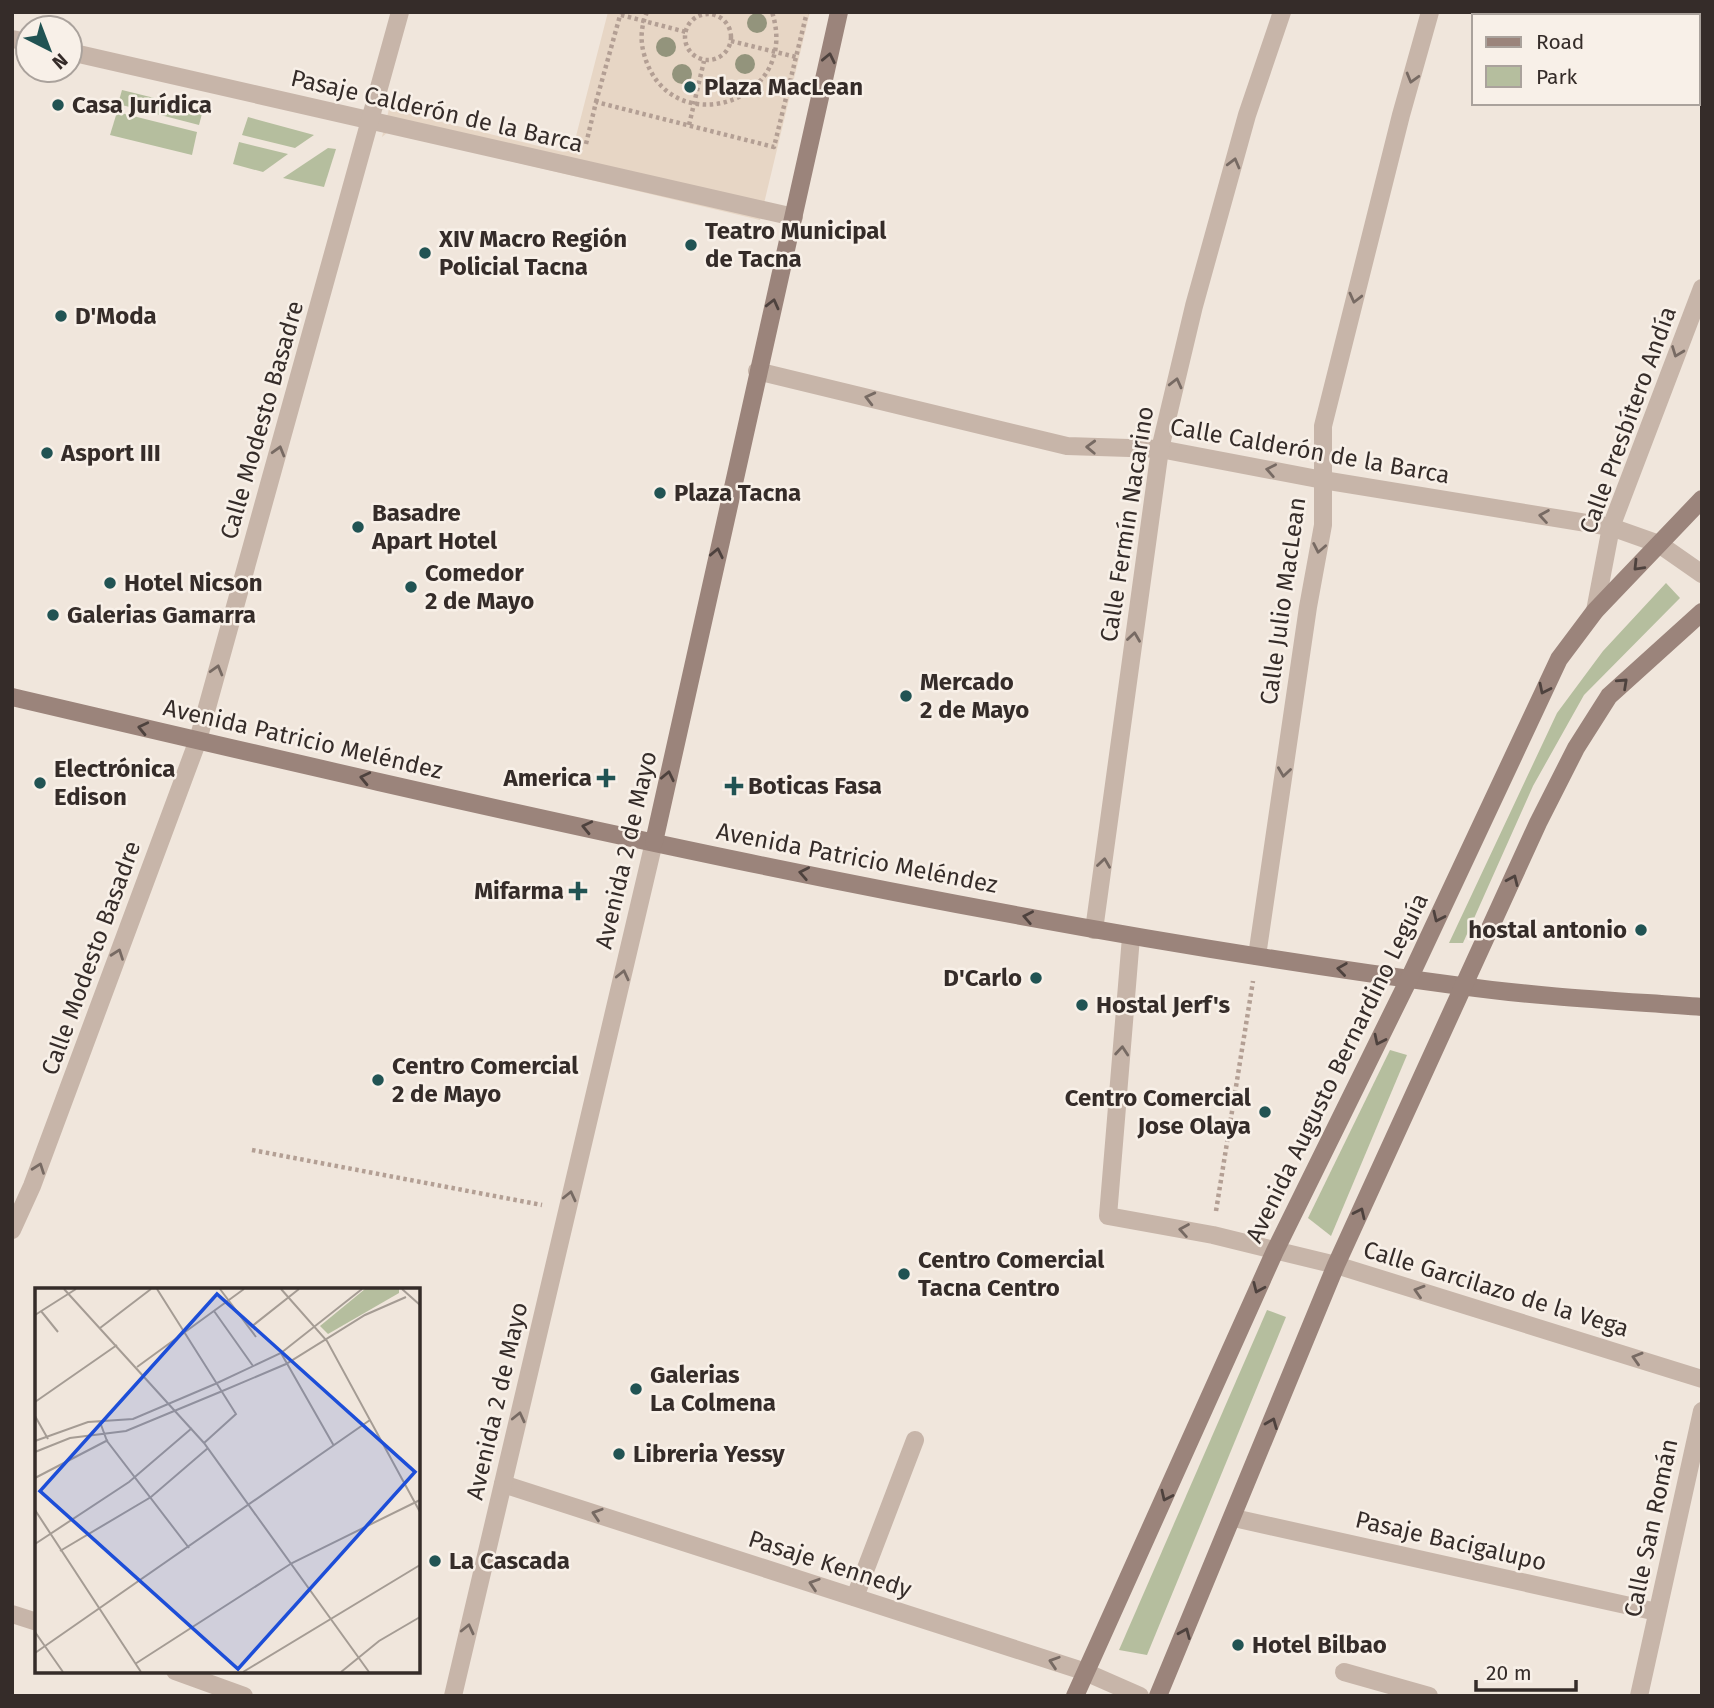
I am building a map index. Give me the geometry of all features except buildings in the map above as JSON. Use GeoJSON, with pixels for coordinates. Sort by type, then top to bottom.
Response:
{"type":"FeatureCollection","features":[{"type":"Feature","properties":{"kind":"main road","name":"Avenida 2 de Mayo"},"geometry":{"type":"LineString","coordinates":[[654,842],[839,12]]}},
{"type":"Feature","properties":{"kind":"main road","name":"Avenida Augusto Bernardino Leguía"},"geometry":{"type":"LineString","coordinates":[[1075,1696],[1083,1671],[1174,1479],[1275,1251],[1409,979],[1559,659],[1595,611],[1702,499]]}},
{"type":"Feature","properties":{"kind":"main road"},"geometry":{"type":"LineString","coordinates":[[1158,1696],[1234,1518],[1336,1265],[1538,823],[1576,748],[1609,696],[1702,612]]}},
{"type":"Feature","properties":{"kind":"main road","name":"Avenida Patricio Meléndez"},"geometry":{"type":"LineString","coordinates":[[12,697],[654,842],[1131,937],[1464,987],[1702,1007]]}},
{"type":"Feature","properties":{"kind":"street","name":"Calle Modesto Basadre"},"geometry":{"type":"LineString","coordinates":[[12,1230],[32,1186],[198,740],[372,121],[400,12]]}},
{"type":"Feature","properties":{"kind":"street","name":"Calle Fermín Nacarino"},"geometry":{"type":"LineString","coordinates":[[1094,930],[1160,449],[1194,306],[1247,115],[1282,12]]}},
{"type":"Feature","properties":{"kind":"street","name":"Calle Julio MacLean"},"geometry":{"type":"LineString","coordinates":[[1257,956],[1308,607],[1323,525],[1323,426],[1401,115],[1430,12]]}},
{"type":"Feature","properties":{"kind":"street","name":"Pasaje Calderón de la Barca"},"geometry":{"type":"LineString","coordinates":[[84,55],[794,217]]}},
{"type":"Feature","properties":{"kind":"street","name":"Calle Presbítero Andía"},"geometry":{"type":"LineString","coordinates":[[1595,611],[1611,527],[1702,288]]}},
{"type":"Feature","properties":{"kind":"street","name":"Calle Calderón de la Barca"},"geometry":{"type":"LineString","coordinates":[[757,371],[1067,446],[1160,449],[1323,480],[1611,527],[1659,544],[1702,574]]}},
{"type":"Feature","properties":{"kind":"street","name":"Avenida 2 de Mayo"},"geometry":{"type":"LineString","coordinates":[[453,1696],[654,842]]}},
{"type":"Feature","properties":{"kind":"street","name":"Calle Garcilazo de la Vega"},"geometry":{"type":"LineString","coordinates":[[1131,937],[1108,1216],[1213,1235],[1336,1265],[1702,1379]]}},
{"type":"Feature","properties":{"kind":"street","name":"Calle San Román"},"geometry":{"type":"LineString","coordinates":[[1639,1696],[1702,1411]]}},
{"type":"Feature","properties":{"kind":"street"},"geometry":{"type":"LineString","coordinates":[[855,1597],[915,1440]]}},
{"type":"Feature","properties":{"kind":"street","name":"Pasaje Kennedy"},"geometry":{"type":"LineString","coordinates":[[503,1484],[1083,1671],[1140,1696]]}},
{"type":"Feature","properties":{"kind":"street","name":"Pasaje Bacigalupo"},"geometry":{"type":"LineString","coordinates":[[1234,1518],[1657,1612]]}},
{"type":"Feature","properties":{"kind":"street"},"geometry":{"type":"LineString","coordinates":[[12,1614],[35,1621]]}},
{"type":"Feature","properties":{"kind":"street"},"geometry":{"type":"LineString","coordinates":[[1344,1672],[1409,1693],[1429,1696]]}},
{"type":"Feature","properties":{"kind":"street"},"geometry":{"type":"LineString","coordinates":[[181,1673],[244,1696]]}},
{"type":"Feature","properties":{"kind":"path"},"geometry":{"type":"LineString","coordinates":[[647,12],[641,43],[647,65],[659,84],[693,104],[718,105],[739,99],[757,86],[769,69],[775,52],[777,27],[772,12]]}},
{"type":"Feature","properties":{"kind":"path"},"geometry":{"type":"LineString","coordinates":[[596,102],[774,146],[807,12]]}},
{"type":"Feature","properties":{"kind":"path"},"geometry":{"type":"LineString","coordinates":[[581,169],[596,102],[621,13],[685,32]]}},
{"type":"Feature","properties":{"kind":"path"},"geometry":{"type":"LineString","coordinates":[[712,13],[728,25],[731,41],[720,57],[704,61],[687,47],[685,32],[694,19],[712,13]]}},
{"type":"Feature","properties":{"kind":"path"},"geometry":{"type":"LineString","coordinates":[[731,41],[796,57]]}},
{"type":"Feature","properties":{"kind":"path"},"geometry":{"type":"LineString","coordinates":[[689,125],[704,61]]}},
{"type":"Feature","properties":{"kind":"path"},"geometry":{"type":"LineString","coordinates":[[1213,1235],[1257,956]]}},
{"type":"Feature","properties":{"kind":"path"},"geometry":{"type":"LineString","coordinates":[[252,1150],[567,1210]]}},
{"type":"Feature","properties":{"kind":"green space"},"geometry":{"type":"Polygon","coordinates":[[[122,90],[203,110],[199,125],[118,104],[122,90]]]}},
{"type":"Feature","properties":{"kind":"green space"},"geometry":{"type":"Polygon","coordinates":[[[117,112],[197,132],[192,155],[110,135],[117,112]]]}},
{"type":"Feature","properties":{"kind":"green space"},"geometry":{"type":"Polygon","coordinates":[[[248,117],[314,135],[295,148],[242,135],[248,117]]]}},
{"type":"Feature","properties":{"kind":"green space"},"geometry":{"type":"Polygon","coordinates":[[[239,142],[288,154],[263,172],[233,164],[239,142]]]}},
{"type":"Feature","properties":{"kind":"green space"},"geometry":{"type":"Polygon","coordinates":[[[328,148],[336,149],[324,187],[283,178],[328,148]]]}},
{"type":"Feature","properties":{"kind":"green space"},"geometry":{"type":"Polygon","coordinates":[[[1666,583],[1680,598],[1584,695],[1533,786],[1463,943],[1449,943],[1557,713],[1603,651],[1666,583]]]}},
{"type":"Feature","properties":{"kind":"green space"},"geometry":{"type":"Polygon","coordinates":[[[1390,1050],[1407,1055],[1331,1236],[1308,1218],[1390,1050]]]}},
{"type":"Feature","properties":{"kind":"green space"},"geometry":{"type":"Polygon","coordinates":[[[1267,1310],[1286,1317],[1147,1655],[1119,1650],[1267,1310]]]}},
{"type":"Feature","properties":{"kind":"shaded area"},"geometry":{"type":"Polygon","coordinates":[[[608,12],[810,12],[760,220],[388,132],[382,137],[389,109],[563,152],[574,144],[608,12]]]}},
{"type":"Feature","properties":{"kind":"place","name":"Plaza MacLean"},"geometry":{"type":"Point","coordinates":[690,87]}},
{"type":"Feature","properties":{"kind":"place","name":"Casa Jurídica"},"geometry":{"type":"Point","coordinates":[58,105]}},
{"type":"Feature","properties":{"kind":"place","name":"Teatro Municipal de Tacna"},"geometry":{"type":"Point","coordinates":[691,245]}},
{"type":"Feature","properties":{"kind":"place","name":"XIV Macro Región Policial Tacna"},"geometry":{"type":"Point","coordinates":[425,253]}},
{"type":"Feature","properties":{"kind":"place","name":"D'Moda"},"geometry":{"type":"Point","coordinates":[61,316]}},
{"type":"Feature","properties":{"kind":"place","name":"Asport III"},"geometry":{"type":"Point","coordinates":[47,453]}},
{"type":"Feature","properties":{"kind":"place","name":"Plaza Tacna"},"geometry":{"type":"Point","coordinates":[660,493]}},
{"type":"Feature","properties":{"kind":"place","name":"Basadre Apart Hotel"},"geometry":{"type":"Point","coordinates":[358,527]}},
{"type":"Feature","properties":{"kind":"place","name":"Hotel Nicson"},"geometry":{"type":"Point","coordinates":[110,583]}},
{"type":"Feature","properties":{"kind":"place","name":"Comedor 2 de Mayo"},"geometry":{"type":"Point","coordinates":[411,587]}},
{"type":"Feature","properties":{"kind":"place","name":"Galerias Gamarra"},"geometry":{"type":"Point","coordinates":[53,615]}},
{"type":"Feature","properties":{"kind":"place","name":"Mercado 2 de Mayo"},"geometry":{"type":"Point","coordinates":[906,696]}},
{"type":"Feature","properties":{"kind":"place","name":"America"},"geometry":{"type":"Point","coordinates":[606,778]}},
{"type":"Feature","properties":{"kind":"place","name":"Electrónica Edison"},"geometry":{"type":"Point","coordinates":[40,783]}},
{"type":"Feature","properties":{"kind":"place","name":"Boticas Fasa"},"geometry":{"type":"Point","coordinates":[734,786]}},
{"type":"Feature","properties":{"kind":"place","name":"Mifarma"},"geometry":{"type":"Point","coordinates":[578,891]}},
{"type":"Feature","properties":{"kind":"place","name":"hostal antonio"},"geometry":{"type":"Point","coordinates":[1641,930]}},
{"type":"Feature","properties":{"kind":"place","name":"D'Carlo"},"geometry":{"type":"Point","coordinates":[1036,978]}},
{"type":"Feature","properties":{"kind":"place","name":"Hostal Jerf's"},"geometry":{"type":"Point","coordinates":[1082,1005]}},
{"type":"Feature","properties":{"kind":"place","name":"Centro Comercial 2 de Mayo"},"geometry":{"type":"Point","coordinates":[378,1080]}},
{"type":"Feature","properties":{"kind":"place","name":"Centro Comercial Jose Olaya"},"geometry":{"type":"Point","coordinates":[1265,1112]}},
{"type":"Feature","properties":{"kind":"place","name":"Centro Comercial Tacna Centro"},"geometry":{"type":"Point","coordinates":[904,1274]}},
{"type":"Feature","properties":{"kind":"place","name":"Galerias La Colmena"},"geometry":{"type":"Point","coordinates":[636,1389]}},
{"type":"Feature","properties":{"kind":"place","name":"Libreria Yessy"},"geometry":{"type":"Point","coordinates":[619,1454]}},
{"type":"Feature","properties":{"kind":"place","name":"La Cascada"},"geometry":{"type":"Point","coordinates":[435,1561]}},
{"type":"Feature","properties":{"kind":"place","name":"Hotel Bilbao"},"geometry":{"type":"Point","coordinates":[1238,1645]}}]}
